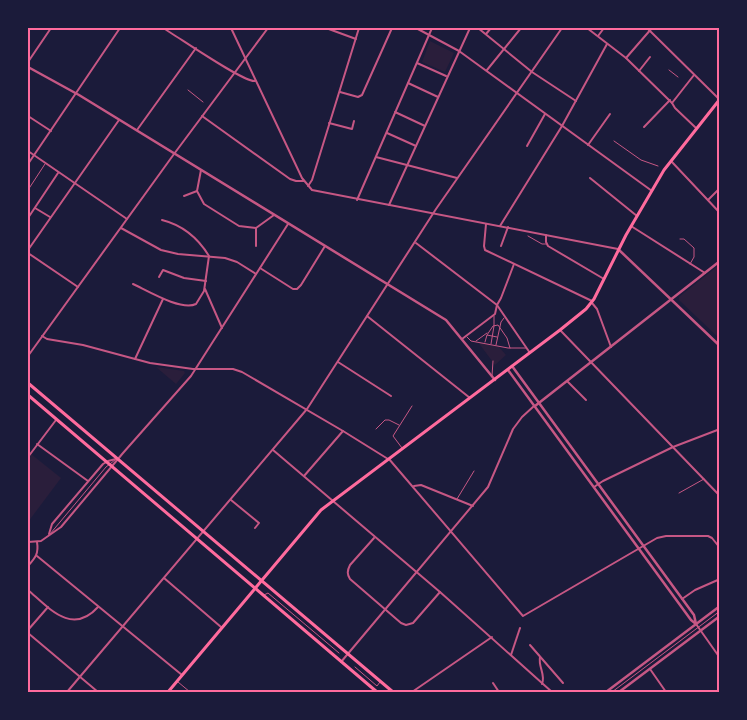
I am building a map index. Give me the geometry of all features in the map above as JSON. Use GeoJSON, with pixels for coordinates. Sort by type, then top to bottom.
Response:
{"type":"FeatureCollection","features":[{"type":"Feature","properties":{"kind":"main road"},"geometry":{"type":"LineString","coordinates":[[168,692],[316,515],[470,398],[493,378],[508,370],[560,330],[592,302],[618,249],[663,169],[719,99]]}},
{"type":"Feature","properties":{"kind":"main road"},"geometry":{"type":"LineString","coordinates":[[28,383],[393,692]]}},
{"type":"Feature","properties":{"kind":"main road"},"geometry":{"type":"LineString","coordinates":[[28,395],[377,692]]}},
{"type":"Feature","properties":{"kind":"street"},"geometry":{"type":"LineString","coordinates":[[28,164],[120,28]]}},
{"type":"Feature","properties":{"kind":"street"},"geometry":{"type":"LineString","coordinates":[[163,28],[250,82],[256,81]]}},
{"type":"Feature","properties":{"kind":"street"},"geometry":{"type":"LineString","coordinates":[[231,28],[304,181],[315,192],[618,249],[720,346]]}},
{"type":"Feature","properties":{"kind":"street"},"geometry":{"type":"LineString","coordinates":[[28,356],[202,116],[208,105],[268,28]]}},
{"type":"Feature","properties":{"kind":"street"},"geometry":{"type":"LineString","coordinates":[[326,28],[356,39]]}},
{"type":"Feature","properties":{"kind":"street"},"geometry":{"type":"LineString","coordinates":[[308,186],[312,180],[359,28]]}},
{"type":"Feature","properties":{"kind":"street"},"geometry":{"type":"LineString","coordinates":[[340,92],[358,97],[362,96],[392,28]]}},
{"type":"Feature","properties":{"kind":"street"},"geometry":{"type":"LineString","coordinates":[[416,28],[459,51],[487,70],[652,191]]}},
{"type":"Feature","properties":{"kind":"street"},"geometry":{"type":"LineString","coordinates":[[357,200],[432,28]]}},
{"type":"Feature","properties":{"kind":"street"},"geometry":{"type":"LineString","coordinates":[[389,205],[470,28]]}},
{"type":"Feature","properties":{"kind":"street"},"geometry":{"type":"LineString","coordinates":[[478,28],[532,72],[576,102]]}},
{"type":"Feature","properties":{"kind":"street"},"geometry":{"type":"LineString","coordinates":[[486,34],[491,28]]}},
{"type":"Feature","properties":{"kind":"street"},"geometry":{"type":"LineString","coordinates":[[487,70],[521,28]]}},
{"type":"Feature","properties":{"kind":"street"},"geometry":{"type":"LineString","coordinates":[[67,692],[307,410],[457,178],[562,28]]}},
{"type":"Feature","properties":{"kind":"street"},"geometry":{"type":"LineString","coordinates":[[587,28],[626,58],[696,128]]}},
{"type":"Feature","properties":{"kind":"street"},"geometry":{"type":"LineString","coordinates":[[598,36],[604,28]]}},
{"type":"Feature","properties":{"kind":"street"},"geometry":{"type":"LineString","coordinates":[[647,28],[651,29],[684,66],[719,99]]}},
{"type":"Feature","properties":{"kind":"street"},"geometry":{"type":"LineString","coordinates":[[28,62],[49,29]]}},
{"type":"Feature","properties":{"kind":"street"},"geometry":{"type":"LineString","coordinates":[[626,58],[651,29]]}},
{"type":"Feature","properties":{"kind":"street"},"geometry":{"type":"LineString","coordinates":[[500,226],[562,126],[607,44]]}},
{"type":"Feature","properties":{"kind":"street"},"geometry":{"type":"LineString","coordinates":[[137,130],[196,48]]}},
{"type":"Feature","properties":{"kind":"street"},"geometry":{"type":"LineString","coordinates":[[639,71],[650,57]]}},
{"type":"Feature","properties":{"kind":"street"},"geometry":{"type":"LineString","coordinates":[[417,63],[447,77]]}},
{"type":"Feature","properties":{"kind":"street"},"geometry":{"type":"LineString","coordinates":[[28,67],[76,93],[446,320],[493,378]]}},
{"type":"Feature","properties":{"kind":"street"},"geometry":{"type":"LineString","coordinates":[[669,70],[678,77]]}},
{"type":"Feature","properties":{"kind":"street"},"geometry":{"type":"LineString","coordinates":[[676,75],[679,72]]}},
{"type":"Feature","properties":{"kind":"street"},"geometry":{"type":"LineString","coordinates":[[644,127],[671,102],[694,75]]}},
{"type":"Feature","properties":{"kind":"street"},"geometry":{"type":"LineString","coordinates":[[408,84],[438,97]]}},
{"type":"Feature","properties":{"kind":"street"},"geometry":{"type":"LineString","coordinates":[[188,90],[203,102]]}},
{"type":"Feature","properties":{"kind":"street"},"geometry":{"type":"LineString","coordinates":[[396,112],[425,126]]}},
{"type":"Feature","properties":{"kind":"street"},"geometry":{"type":"LineString","coordinates":[[526,146],[546,114]]}},
{"type":"Feature","properties":{"kind":"street"},"geometry":{"type":"LineString","coordinates":[[588,145],[610,114]]}},
{"type":"Feature","properties":{"kind":"street"},"geometry":{"type":"LineString","coordinates":[[28,116],[51,131]]}},
{"type":"Feature","properties":{"kind":"street"},"geometry":{"type":"LineString","coordinates":[[202,116],[290,179],[304,181]]}},
{"type":"Feature","properties":{"kind":"street"},"geometry":{"type":"LineString","coordinates":[[78,287],[28,252],[50,217],[119,120]]}},
{"type":"Feature","properties":{"kind":"street"},"geometry":{"type":"LineString","coordinates":[[329,123],[352,130],[354,121]]}},
{"type":"Feature","properties":{"kind":"street"},"geometry":{"type":"LineString","coordinates":[[386,133],[416,146]]}},
{"type":"Feature","properties":{"kind":"street"},"geometry":{"type":"LineString","coordinates":[[614,141],[641,160],[658,166]]}},
{"type":"Feature","properties":{"kind":"street"},"geometry":{"type":"LineString","coordinates":[[28,151],[127,219]]}},
{"type":"Feature","properties":{"kind":"street"},"geometry":{"type":"LineString","coordinates":[[376,157],[457,178]]}},
{"type":"Feature","properties":{"kind":"street"},"geometry":{"type":"LineString","coordinates":[[671,161],[720,212]]}},
{"type":"Feature","properties":{"kind":"street"},"geometry":{"type":"LineString","coordinates":[[28,190],[45,163]]}},
{"type":"Feature","properties":{"kind":"street"},"geometry":{"type":"LineString","coordinates":[[201,170],[197,191],[204,204],[228,220],[239,226],[256,228],[274,215]]}},
{"type":"Feature","properties":{"kind":"street"},"geometry":{"type":"LineString","coordinates":[[28,218],[58,172]]}},
{"type":"Feature","properties":{"kind":"street"},"geometry":{"type":"LineString","coordinates":[[590,178],[637,216]]}},
{"type":"Feature","properties":{"kind":"street"},"geometry":{"type":"LineString","coordinates":[[708,200],[720,188]]}},
{"type":"Feature","properties":{"kind":"street"},"geometry":{"type":"LineString","coordinates":[[184,196],[197,191]]}},
{"type":"Feature","properties":{"kind":"street"},"geometry":{"type":"LineString","coordinates":[[35,208],[50,217]]}},
{"type":"Feature","properties":{"kind":"street"},"geometry":{"type":"LineString","coordinates":[[133,284],[163,299],[184,305],[193,305],[199,301],[205,289],[209,256],[189,232],[174,223],[162,220]]}},
{"type":"Feature","properties":{"kind":"street"},"geometry":{"type":"LineString","coordinates":[[486,223],[484,249],[592,302],[597,309],[611,346]]}},
{"type":"Feature","properties":{"kind":"street"},"geometry":{"type":"LineString","coordinates":[[49,534],[52,524],[89,481],[118,459],[196,369],[288,224]]}},
{"type":"Feature","properties":{"kind":"street"},"geometry":{"type":"LineString","coordinates":[[631,226],[705,273]]}},
{"type":"Feature","properties":{"kind":"street"},"geometry":{"type":"LineString","coordinates":[[121,228],[161,250],[178,254],[231,260],[256,274]]}},
{"type":"Feature","properties":{"kind":"street"},"geometry":{"type":"LineString","coordinates":[[256,228],[256,246]]}},
{"type":"Feature","properties":{"kind":"street"},"geometry":{"type":"LineString","coordinates":[[501,246],[508,228]]}},
{"type":"Feature","properties":{"kind":"street"},"geometry":{"type":"LineString","coordinates":[[546,234],[546,244]]}},
{"type":"Feature","properties":{"kind":"street"},"geometry":{"type":"LineString","coordinates":[[528,236],[546,244],[604,278]]}},
{"type":"Feature","properties":{"kind":"street"},"geometry":{"type":"LineString","coordinates":[[680,239],[684,239],[694,248],[694,257],[690,264]]}},
{"type":"Feature","properties":{"kind":"street"},"geometry":{"type":"LineString","coordinates":[[415,243],[497,305],[530,353]]}},
{"type":"Feature","properties":{"kind":"street"},"geometry":{"type":"LineString","coordinates":[[260,268],[292,289],[297,289],[325,246]]}},
{"type":"Feature","properties":{"kind":"street"},"geometry":{"type":"LineString","coordinates":[[342,662],[492,481],[515,426],[522,417],[720,261]]}},
{"type":"Feature","properties":{"kind":"street"},"geometry":{"type":"LineString","coordinates":[[462,339],[494,315],[514,264]]}},
{"type":"Feature","properties":{"kind":"street"},"geometry":{"type":"LineString","coordinates":[[159,277],[163,270],[184,278],[206,281]]}},
{"type":"Feature","properties":{"kind":"street"},"geometry":{"type":"LineString","coordinates":[[205,289],[222,328]]}},
{"type":"Feature","properties":{"kind":"street"},"geometry":{"type":"LineString","coordinates":[[135,359],[163,299]]}},
{"type":"Feature","properties":{"kind":"street"},"geometry":{"type":"LineString","coordinates":[[494,315],[499,314],[504,317]]}},
{"type":"Feature","properties":{"kind":"street"},"geometry":{"type":"LineString","coordinates":[[490,344],[494,326],[494,315]]}},
{"type":"Feature","properties":{"kind":"street"},"geometry":{"type":"LineString","coordinates":[[367,316],[470,398]]}},
{"type":"Feature","properties":{"kind":"street"},"geometry":{"type":"LineString","coordinates":[[496,346],[504,317]]}},
{"type":"Feature","properties":{"kind":"street"},"geometry":{"type":"LineString","coordinates":[[494,326],[498,325],[507,338],[510,348]]}},
{"type":"Feature","properties":{"kind":"street"},"geometry":{"type":"LineString","coordinates":[[475,342],[494,326]]}},
{"type":"Feature","properties":{"kind":"street"},"geometry":{"type":"LineString","coordinates":[[560,330],[720,496]]}},
{"type":"Feature","properties":{"kind":"street"},"geometry":{"type":"LineString","coordinates":[[487,333],[498,337]]}},
{"type":"Feature","properties":{"kind":"street"},"geometry":{"type":"LineString","coordinates":[[485,343],[487,333]]}},
{"type":"Feature","properties":{"kind":"street"},"geometry":{"type":"LineString","coordinates":[[42,336],[50,340],[86,346],[150,363],[196,369],[230,369],[242,372],[344,431],[389,459],[523,616],[657,538],[664,536],[708,536],[720,548]]}},
{"type":"Feature","properties":{"kind":"street"},"geometry":{"type":"LineString","coordinates":[[466,336],[475,342],[510,348],[526,348]]}},
{"type":"Feature","properties":{"kind":"street"},"geometry":{"type":"LineString","coordinates":[[493,361],[493,378]]}},
{"type":"Feature","properties":{"kind":"street"},"geometry":{"type":"LineString","coordinates":[[338,362],[391,396]]}},
{"type":"Feature","properties":{"kind":"street"},"geometry":{"type":"LineString","coordinates":[[512,366],[695,617],[696,624]]}},
{"type":"Feature","properties":{"kind":"street"},"geometry":{"type":"LineString","coordinates":[[508,370],[720,658]]}},
{"type":"Feature","properties":{"kind":"street"},"geometry":{"type":"LineString","coordinates":[[567,381],[586,400]]}},
{"type":"Feature","properties":{"kind":"street"},"geometry":{"type":"LineString","coordinates":[[402,449],[393,436],[412,406]]}},
{"type":"Feature","properties":{"kind":"street"},"geometry":{"type":"LineString","coordinates":[[28,457],[56,420]]}},
{"type":"Feature","properties":{"kind":"street"},"geometry":{"type":"LineString","coordinates":[[376,429],[385,420],[389,420],[399,426]]}},
{"type":"Feature","properties":{"kind":"street"},"geometry":{"type":"LineString","coordinates":[[594,487],[673,447],[720,429]]}},
{"type":"Feature","properties":{"kind":"street"},"geometry":{"type":"LineString","coordinates":[[304,476],[344,431]]}},
{"type":"Feature","properties":{"kind":"street"},"geometry":{"type":"LineString","coordinates":[[38,444],[89,481]]}},
{"type":"Feature","properties":{"kind":"street"},"geometry":{"type":"LineString","coordinates":[[273,450],[492,637],[545,689],[552,692]]}},
{"type":"Feature","properties":{"kind":"street"},"geometry":{"type":"LineString","coordinates":[[28,542],[37,542],[44,539],[109,465],[118,459]]}},
{"type":"Feature","properties":{"kind":"street"},"geometry":{"type":"LineString","coordinates":[[49,534],[56,532],[61,527],[109,465]]}},
{"type":"Feature","properties":{"kind":"street"},"geometry":{"type":"LineString","coordinates":[[456,500],[474,471]]}},
{"type":"Feature","properties":{"kind":"street"},"geometry":{"type":"LineString","coordinates":[[679,494],[704,479]]}},
{"type":"Feature","properties":{"kind":"street"},"geometry":{"type":"LineString","coordinates":[[414,487],[421,485],[473,506]]}},
{"type":"Feature","properties":{"kind":"street"},"geometry":{"type":"LineString","coordinates":[[231,500],[259,523],[256,528]]}},
{"type":"Feature","properties":{"kind":"street"},"geometry":{"type":"LineString","coordinates":[[375,537],[349,567],[348,575],[350,579],[401,623],[410,624],[414,621],[440,592]]}},
{"type":"Feature","properties":{"kind":"street"},"geometry":{"type":"LineString","coordinates":[[28,566],[37,556],[37,542]]}},
{"type":"Feature","properties":{"kind":"street"},"geometry":{"type":"LineString","coordinates":[[37,556],[182,676]]}},
{"type":"Feature","properties":{"kind":"street"},"geometry":{"type":"LineString","coordinates":[[164,578],[223,628]]}},
{"type":"Feature","properties":{"kind":"street"},"geometry":{"type":"LineString","coordinates":[[682,600],[695,590],[720,579]]}},
{"type":"Feature","properties":{"kind":"street"},"geometry":{"type":"LineString","coordinates":[[28,590],[60,617],[74,619],[86,617],[98,607]]}},
{"type":"Feature","properties":{"kind":"street"},"geometry":{"type":"LineString","coordinates":[[263,595],[268,593],[339,653]]}},
{"type":"Feature","properties":{"kind":"street"},"geometry":{"type":"LineString","coordinates":[[606,692],[720,606]]}},
{"type":"Feature","properties":{"kind":"street"},"geometry":{"type":"LineString","coordinates":[[48,607],[28,632],[98,692]]}},
{"type":"Feature","properties":{"kind":"street"},"geometry":{"type":"LineString","coordinates":[[619,692],[700,629],[720,611]]}},
{"type":"Feature","properties":{"kind":"street"},"geometry":{"type":"LineString","coordinates":[[612,692],[720,616]]}},
{"type":"Feature","properties":{"kind":"street"},"geometry":{"type":"LineString","coordinates":[[511,655],[520,628]]}},
{"type":"Feature","properties":{"kind":"street"},"geometry":{"type":"LineString","coordinates":[[412,692],[492,637]]}},
{"type":"Feature","properties":{"kind":"street"},"geometry":{"type":"LineString","coordinates":[[530,645],[563,683]]}},
{"type":"Feature","properties":{"kind":"street"},"geometry":{"type":"LineString","coordinates":[[540,657],[544,680],[542,684]]}},
{"type":"Feature","properties":{"kind":"street"},"geometry":{"type":"LineString","coordinates":[[355,667],[377,686],[380,682]]}},
{"type":"Feature","properties":{"kind":"street"},"geometry":{"type":"LineString","coordinates":[[650,669],[666,692]]}},
{"type":"Feature","properties":{"kind":"street"},"geometry":{"type":"LineString","coordinates":[[177,682],[190,692]]}},
{"type":"Feature","properties":{"kind":"street"},"geometry":{"type":"LineString","coordinates":[[493,683],[499,692]]}},
{"type":"Feature","properties":{"kind":"shaded area"},"geometry":{"type":"Polygon","coordinates":[[[430,41],[454,53],[445,72],[422,62],[430,41]]]}},
{"type":"Feature","properties":{"kind":"shaded area"},"geometry":{"type":"Polygon","coordinates":[[[719,265],[719,338],[679,300],[679,297],[719,265]]]}},
{"type":"Feature","properties":{"kind":"shaded area"},"geometry":{"type":"Polygon","coordinates":[[[478,342],[499,347],[506,355],[495,365],[478,342]]]}},
{"type":"Feature","properties":{"kind":"shaded area"},"geometry":{"type":"Polygon","coordinates":[[[156,367],[184,371],[185,373],[176,384],[156,367]]]}},
{"type":"Feature","properties":{"kind":"shaded area"},"geometry":{"type":"Polygon","coordinates":[[[31,454],[61,478],[28,522],[28,459],[31,454]]]}}]}
